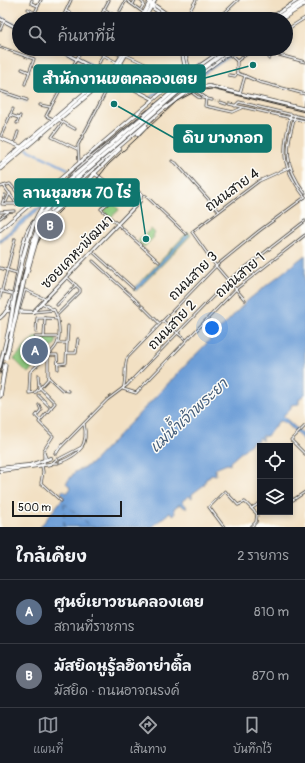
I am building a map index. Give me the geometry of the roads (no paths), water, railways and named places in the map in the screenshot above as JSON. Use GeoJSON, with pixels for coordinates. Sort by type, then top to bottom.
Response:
{"type":"FeatureCollection","features":[{"type":"Feature","properties":{"kind":"highway"},"geometry":{"type":"LineString","coordinates":[[287,12],[305,0]]}},
{"type":"Feature","properties":{"kind":"highway"},"geometry":{"type":"LineString","coordinates":[[292,12],[305,4]]}},
{"type":"Feature","properties":{"kind":"highway"},"geometry":{"type":"LineString","coordinates":[[62,186],[184,82],[220,56]]}},
{"type":"Feature","properties":{"kind":"highway"},"geometry":{"type":"LineString","coordinates":[[0,385],[22,283],[38,225],[51,202],[188,83],[225,56]]}},
{"type":"Feature","properties":{"kind":"highway"},"geometry":{"type":"LineString","coordinates":[[0,367],[16,292],[33,224],[41,209],[78,169],[144,114],[163,108]]}},
{"type":"Feature","properties":{"kind":"highway"},"geometry":{"type":"LineString","coordinates":[[22,283],[38,234],[44,224],[56,210],[83,186],[93,172]]}},
{"type":"Feature","properties":{"kind":"highway"},"geometry":{"type":"LineString","coordinates":[[0,357],[9,330]]}},
{"type":"Feature","properties":{"kind":"highway"},"geometry":{"type":"LineString","coordinates":[[0,396],[5,364]]}},
{"type":"Feature","properties":{"kind":"main road"},"geometry":{"type":"LineString","coordinates":[[146,12],[151,2]]}},
{"type":"Feature","properties":{"kind":"main road"},"geometry":{"type":"LineString","coordinates":[[146,12],[154,9]]}},
{"type":"Feature","properties":{"kind":"main road"},"geometry":{"type":"LineString","coordinates":[[0,166],[54,119],[110,76],[122,56]]}},
{"type":"Feature","properties":{"kind":"main road"},"geometry":{"type":"LineString","coordinates":[[0,169],[110,76],[117,69],[125,56]]}},
{"type":"Feature","properties":{"kind":"main road"},"geometry":{"type":"LineString","coordinates":[[54,119],[59,120]]}},
{"type":"Feature","properties":{"kind":"street"},"geometry":{"type":"LineString","coordinates":[[32,0],[31,3],[38,6]]}},
{"type":"Feature","properties":{"kind":"street"},"geometry":{"type":"LineString","coordinates":[[35,12],[40,1],[36,0]]}},
{"type":"Feature","properties":{"kind":"street"},"geometry":{"type":"LineString","coordinates":[[66,11],[71,0]]}},
{"type":"Feature","properties":{"kind":"street"},"geometry":{"type":"LineString","coordinates":[[102,12],[109,0]]}},
{"type":"Feature","properties":{"kind":"street"},"geometry":{"type":"LineString","coordinates":[[120,12],[126,0],[146,12]]}},
{"type":"Feature","properties":{"kind":"street"},"geometry":{"type":"LineString","coordinates":[[133,4],[136,0]]}},
{"type":"Feature","properties":{"kind":"street"},"geometry":{"type":"LineString","coordinates":[[140,0],[144,4],[141,9]]}},
{"type":"Feature","properties":{"kind":"street"},"geometry":{"type":"LineString","coordinates":[[189,11],[196,0]]}},
{"type":"Feature","properties":{"kind":"street"},"geometry":{"type":"LineString","coordinates":[[225,12],[238,0]]}},
{"type":"Feature","properties":{"kind":"street"},"geometry":{"type":"LineString","coordinates":[[280,12],[298,0]]}},
{"type":"Feature","properties":{"kind":"street"},"geometry":{"type":"LineString","coordinates":[[151,2],[154,9],[159,12]]}},
{"type":"Feature","properties":{"kind":"street"},"geometry":{"type":"LineString","coordinates":[[151,2],[165,12]]}},
{"type":"Feature","properties":{"kind":"street"},"geometry":{"type":"LineString","coordinates":[[104,9],[109,12]]}},
{"type":"Feature","properties":{"kind":"street"},"geometry":{"type":"LineString","coordinates":[[28,10],[33,12]]}},
{"type":"Feature","properties":{"kind":"street"},"geometry":{"type":"LineString","coordinates":[[293,26],[305,18]]}},
{"type":"Feature","properties":{"kind":"street"},"geometry":{"type":"LineString","coordinates":[[0,19],[12,25]]}},
{"type":"Feature","properties":{"kind":"street"},"geometry":{"type":"LineString","coordinates":[[0,30],[4,21]]}},
{"type":"Feature","properties":{"kind":"street"},"geometry":{"type":"LineString","coordinates":[[0,47],[12,51]]}},
{"type":"Feature","properties":{"kind":"street"},"geometry":{"type":"LineString","coordinates":[[25,84],[34,59],[26,56]]}},
{"type":"Feature","properties":{"kind":"street"},"geometry":{"type":"LineString","coordinates":[[70,56],[153,99]]}},
{"type":"Feature","properties":{"kind":"street"},"geometry":{"type":"LineString","coordinates":[[54,119],[46,116],[78,56]]}},
{"type":"Feature","properties":{"kind":"street"},"geometry":{"type":"LineString","coordinates":[[96,69],[102,56]]}},
{"type":"Feature","properties":{"kind":"street"},"geometry":{"type":"LineString","coordinates":[[105,56],[118,63]]}},
{"type":"Feature","properties":{"kind":"street"},"geometry":{"type":"LineString","coordinates":[[128,56],[147,65]]}},
{"type":"Feature","properties":{"kind":"street"},"geometry":{"type":"LineString","coordinates":[[184,56],[191,89],[198,97],[212,100]]}},
{"type":"Feature","properties":{"kind":"street"},"geometry":{"type":"LineString","coordinates":[[0,230],[153,99],[214,56]]}},
{"type":"Feature","properties":{"kind":"street"},"geometry":{"type":"LineString","coordinates":[[232,56],[237,61],[237,73]]}},
{"type":"Feature","properties":{"kind":"street"},"geometry":{"type":"LineString","coordinates":[[237,61],[244,56]]}},
{"type":"Feature","properties":{"kind":"street"},"geometry":{"type":"LineString","coordinates":[[280,56],[305,62]]}},
{"type":"Feature","properties":{"kind":"street"},"geometry":{"type":"LineString","coordinates":[[39,67],[48,71],[47,75],[63,83]]}},
{"type":"Feature","properties":{"kind":"street"},"geometry":{"type":"LineString","coordinates":[[22,69],[29,72]]}},
{"type":"Feature","properties":{"kind":"street"},"geometry":{"type":"LineString","coordinates":[[230,75],[234,76],[237,73],[259,82],[305,94]]}},
{"type":"Feature","properties":{"kind":"street"},"geometry":{"type":"LineString","coordinates":[[79,162],[77,149],[110,76]]}},
{"type":"Feature","properties":{"kind":"street"},"geometry":{"type":"LineString","coordinates":[[240,93],[245,76]]}},
{"type":"Feature","properties":{"kind":"street"},"geometry":{"type":"LineString","coordinates":[[38,79],[60,88]]}},
{"type":"Feature","properties":{"kind":"street"},"geometry":{"type":"LineString","coordinates":[[0,319],[8,311],[25,244],[32,227],[163,108],[191,89],[213,86],[304,108],[305,102]]}},
{"type":"Feature","properties":{"kind":"street"},"geometry":{"type":"LineString","coordinates":[[191,89],[206,98]]}},
{"type":"Feature","properties":{"kind":"street"},"geometry":{"type":"LineString","coordinates":[[0,91],[27,100]]}},
{"type":"Feature","properties":{"kind":"street"},"geometry":{"type":"LineString","coordinates":[[206,98],[205,106],[233,112],[242,108]]}},
{"type":"Feature","properties":{"kind":"street"},"geometry":{"type":"LineString","coordinates":[[220,102],[226,104]]}},
{"type":"Feature","properties":{"kind":"street"},"geometry":{"type":"LineString","coordinates":[[235,106],[239,102],[291,114],[305,119]]}},
{"type":"Feature","properties":{"kind":"street"},"geometry":{"type":"LineString","coordinates":[[40,104],[50,107]]}},
{"type":"Feature","properties":{"kind":"street"},"geometry":{"type":"LineString","coordinates":[[229,104],[294,119],[305,119]]}},
{"type":"Feature","properties":{"kind":"street"},"geometry":{"type":"LineString","coordinates":[[93,172],[120,149],[163,108]]}},
{"type":"Feature","properties":{"kind":"street"},"geometry":{"type":"LineString","coordinates":[[13,109],[0,138],[21,147]]}},
{"type":"Feature","properties":{"kind":"street"},"geometry":{"type":"LineString","coordinates":[[291,114],[284,149],[287,168],[291,177],[305,197]]}},
{"type":"Feature","properties":{"kind":"street"},"geometry":{"type":"LineString","coordinates":[[10,115],[20,117],[18,123]]}},
{"type":"Feature","properties":{"kind":"street"},"geometry":{"type":"LineString","coordinates":[[295,116],[287,149],[290,167],[305,193]]}},
{"type":"Feature","properties":{"kind":"street"},"geometry":{"type":"LineString","coordinates":[[59,120],[76,129]]}},
{"type":"Feature","properties":{"kind":"street"},"geometry":{"type":"LineString","coordinates":[[63,122],[52,137],[77,149]]}},
{"type":"Feature","properties":{"kind":"street"},"geometry":{"type":"LineString","coordinates":[[14,144],[18,132]]}},
{"type":"Feature","properties":{"kind":"street"},"geometry":{"type":"LineString","coordinates":[[172,161],[180,167],[219,212]]}},
{"type":"Feature","properties":{"kind":"street","name":"ถนนสาย 4"},"geometry":{"type":"LineString","coordinates":[[216,266],[192,232],[261,180],[290,167]]}},
{"type":"Feature","properties":{"kind":"street"},"geometry":{"type":"LineString","coordinates":[[93,172],[123,194],[135,189],[141,195],[146,196],[186,234]]}},
{"type":"Feature","properties":{"kind":"street"},"geometry":{"type":"LineString","coordinates":[[0,187],[10,184],[28,206]]}},
{"type":"Feature","properties":{"kind":"street"},"geometry":{"type":"LineString","coordinates":[[4,186],[17,204],[5,204]]}},
{"type":"Feature","properties":{"kind":"street"},"geometry":{"type":"LineString","coordinates":[[116,190],[114,198],[101,209],[110,219],[118,224],[159,262]]}},
{"type":"Feature","properties":{"kind":"street"},"geometry":{"type":"LineString","coordinates":[[5,204],[10,193]]}},
{"type":"Feature","properties":{"kind":"street"},"geometry":{"type":"LineString","coordinates":[[5,195],[2,203],[5,204]]}},
{"type":"Feature","properties":{"kind":"street","name":"ซอยเคหะพัฒนา"},"geometry":{"type":"LineString","coordinates":[[33,312],[140,201],[141,195]]}},
{"type":"Feature","properties":{"kind":"street","name":"ถนนสาย 3"},"geometry":{"type":"LineString","coordinates":[[123,389],[126,380],[126,359],[216,266],[259,231],[305,197]]}},
{"type":"Feature","properties":{"kind":"street"},"geometry":{"type":"LineString","coordinates":[[0,218],[8,211]]}},
{"type":"Feature","properties":{"kind":"street"},"geometry":{"type":"LineString","coordinates":[[0,212],[14,211]]}},
{"type":"Feature","properties":{"kind":"street","name":"ถนนสาย 2"},"geometry":{"type":"LineString","coordinates":[[50,459],[107,400],[123,389],[228,281],[305,221]]}},
{"type":"Feature","properties":{"kind":"street","name":"ถนนสาย 1"},"geometry":{"type":"LineString","coordinates":[[123,389],[136,393],[236,289],[305,236]]}},
{"type":"Feature","properties":{"kind":"street"},"geometry":{"type":"LineString","coordinates":[[0,298],[15,239]]}},
{"type":"Feature","properties":{"kind":"street"},"geometry":{"type":"LineString","coordinates":[[92,251],[132,288]]}},
{"type":"Feature","properties":{"kind":"street"},"geometry":{"type":"LineString","coordinates":[[93,261],[140,304]]}},
{"type":"Feature","properties":{"kind":"street"},"geometry":{"type":"LineString","coordinates":[[216,266],[245,300]]}},
{"type":"Feature","properties":{"kind":"street"},"geometry":{"type":"LineString","coordinates":[[0,268],[18,273]]}},
{"type":"Feature","properties":{"kind":"street"},"geometry":{"type":"LineString","coordinates":[[8,311],[18,273]]}},
{"type":"Feature","properties":{"kind":"street"},"geometry":{"type":"LineString","coordinates":[[57,315],[80,292],[80,289],[67,277]]}},
{"type":"Feature","properties":{"kind":"street"},"geometry":{"type":"LineString","coordinates":[[57,305],[76,285]]}},
{"type":"Feature","properties":{"kind":"street"},"geometry":{"type":"LineString","coordinates":[[18,312],[25,290],[46,299]]}},
{"type":"Feature","properties":{"kind":"street"},"geometry":{"type":"LineString","coordinates":[[1,291],[12,294]]}},
{"type":"Feature","properties":{"kind":"street"},"geometry":{"type":"LineString","coordinates":[[42,303],[54,310],[57,315],[58,343],[48,354],[29,375],[29,393],[33,394],[40,388],[48,377],[48,354]]}},
{"type":"Feature","properties":{"kind":"street"},"geometry":{"type":"LineString","coordinates":[[142,306],[160,324]]}},
{"type":"Feature","properties":{"kind":"street"},"geometry":{"type":"LineString","coordinates":[[8,311],[41,312],[54,310]]}},
{"type":"Feature","properties":{"kind":"street"},"geometry":{"type":"LineString","coordinates":[[41,312],[41,318]]}},
{"type":"Feature","properties":{"kind":"street"},"geometry":{"type":"LineString","coordinates":[[36,332],[37,318],[58,319]]}},
{"type":"Feature","properties":{"kind":"street"},"geometry":{"type":"LineString","coordinates":[[44,337],[45,318]]}},
{"type":"Feature","properties":{"kind":"street"},"geometry":{"type":"LineString","coordinates":[[163,321],[186,341]]}},
{"type":"Feature","properties":{"kind":"street"},"geometry":{"type":"LineString","coordinates":[[58,364],[66,363],[68,326]]}},
{"type":"Feature","properties":{"kind":"street"},"geometry":{"type":"LineString","coordinates":[[35,337],[58,337]]}},
{"type":"Feature","properties":{"kind":"street"},"geometry":{"type":"LineString","coordinates":[[67,353],[77,353],[78,339]]}},
{"type":"Feature","properties":{"kind":"street"},"geometry":{"type":"LineString","coordinates":[[58,343],[67,343]]}},
{"type":"Feature","properties":{"kind":"street"},"geometry":{"type":"LineString","coordinates":[[48,354],[57,355],[58,369]]}},
{"type":"Feature","properties":{"kind":"street"},"geometry":{"type":"LineString","coordinates":[[38,375],[38,385],[56,403],[40,420]]}},
{"type":"Feature","properties":{"kind":"street"},"geometry":{"type":"LineString","coordinates":[[48,377],[62,390],[68,391]]}},
{"type":"Feature","properties":{"kind":"street"},"geometry":{"type":"LineString","coordinates":[[38,395],[51,408]]}},
{"type":"Feature","properties":{"kind":"street"},"geometry":{"type":"LineString","coordinates":[[39,405],[41,410],[36,416],[40,420],[39,422],[53,436],[45,448],[41,483],[61,501]]}},
{"type":"Feature","properties":{"kind":"street"},"geometry":{"type":"LineString","coordinates":[[0,469],[43,466],[74,456],[84,446],[86,438],[84,423]]}},
{"type":"Feature","properties":{"kind":"street"},"geometry":{"type":"LineString","coordinates":[[305,426],[295,435],[292,441],[305,454]]}},
{"type":"Feature","properties":{"kind":"street"},"geometry":{"type":"LineString","coordinates":[[52,464],[58,459],[84,446]]}},
{"type":"Feature","properties":{"kind":"street"},"geometry":{"type":"LineString","coordinates":[[0,469],[50,459],[44,453]]}},
{"type":"Feature","properties":{"kind":"street"},"geometry":{"type":"LineString","coordinates":[[224,527],[209,506],[225,491],[238,505],[245,502],[258,516],[256,522],[251,527]]}},
{"type":"Feature","properties":{"kind":"street"},"geometry":{"type":"LineString","coordinates":[[293,500],[305,492]]}},
{"type":"Feature","properties":{"kind":"street"},"geometry":{"type":"LineString","coordinates":[[252,508],[257,505]]}},
{"type":"Feature","properties":{"kind":"water"},"geometry":{"type":"Polygon","coordinates":[[[220,56],[231,56],[186,86],[0,243],[0,239],[36,208],[37,209],[41,205],[40,204],[149,110],[220,56]]]}},
{"type":"Feature","properties":{"kind":"water","name":"แม่น้ำเจ้าพระยา"},"geometry":{"type":"Polygon","coordinates":[[[305,255],[305,394],[299,399],[299,404],[291,405],[291,408],[283,416],[305,436],[305,441],[286,423],[279,421],[267,436],[262,436],[262,441],[259,437],[258,441],[254,441],[230,462],[230,465],[227,464],[215,469],[216,475],[211,474],[210,477],[206,479],[204,485],[192,494],[192,498],[189,496],[182,501],[187,507],[185,508],[180,504],[174,508],[175,514],[173,515],[170,512],[152,527],[40,527],[64,497],[61,493],[63,490],[67,493],[71,488],[66,483],[75,472],[91,464],[248,300],[305,255]]]}},
{"type":"Feature","properties":{"kind":"waterway"},"geometry":{"type":"LineString","coordinates":[[0,17],[12,23]]}},
{"type":"Feature","properties":{"kind":"waterway"},"geometry":{"type":"LineString","coordinates":[[75,56],[97,68]]}},
{"type":"Feature","properties":{"kind":"waterway"},"geometry":{"type":"LineString","coordinates":[[191,70],[200,64]]}},
{"type":"Feature","properties":{"kind":"waterway"},"geometry":{"type":"LineString","coordinates":[[98,69],[107,73]]}},
{"type":"Feature","properties":{"kind":"waterway"},"geometry":{"type":"LineString","coordinates":[[151,97],[185,74]]}},
{"type":"Feature","properties":{"kind":"waterway"},"geometry":{"type":"LineString","coordinates":[[112,76],[128,85]]}},
{"type":"Feature","properties":{"kind":"waterway"},"geometry":{"type":"LineString","coordinates":[[0,92],[9,96]]}},
{"type":"Feature","properties":{"kind":"waterway"},"geometry":{"type":"LineString","coordinates":[[12,96],[17,98]]}},
{"type":"Feature","properties":{"kind":"waterway"},"geometry":{"type":"LineString","coordinates":[[19,99],[27,102]]}},
{"type":"Feature","properties":{"kind":"waterway"},"geometry":{"type":"LineString","coordinates":[[27,149],[68,169]]}},
{"type":"Feature","properties":{"kind":"waterway"},"geometry":{"type":"LineString","coordinates":[[136,289],[188,235]]}},
{"type":"Feature","properties":{"kind":"tunnel"},"geometry":{"type":"LineString","coordinates":[[212,100],[220,102]]}},
{"type":"Feature","properties":{"kind":"railway"},"geometry":{"type":"LineString","coordinates":[[0,374],[24,269],[49,222],[65,206],[87,192],[108,165],[177,101],[196,91],[212,89],[305,112]]}},
{"type":"Feature","properties":{"kind":"place","name":"สำนักงานเขตคลองเตย"},"geometry":{"type":"Point","coordinates":[253,65]}},
{"type":"Feature","properties":{"kind":"place","name":"ดิบ บางกอก"},"geometry":{"type":"Point","coordinates":[114,104]}},
{"type":"Feature","properties":{"kind":"place","name":"มัสยิดนูรู้ลฮิดาย่าติ้ล"},"geometry":{"type":"Point","coordinates":[50,226]}},
{"type":"Feature","properties":{"kind":"place","name":"ลานชุมชน 70 ไร่"},"geometry":{"type":"Point","coordinates":[146,239]}},
{"type":"Feature","properties":{"kind":"place","name":"ศูนย์เยาวชนคลองเตย"},"geometry":{"type":"Point","coordinates":[35,351]}}]}
